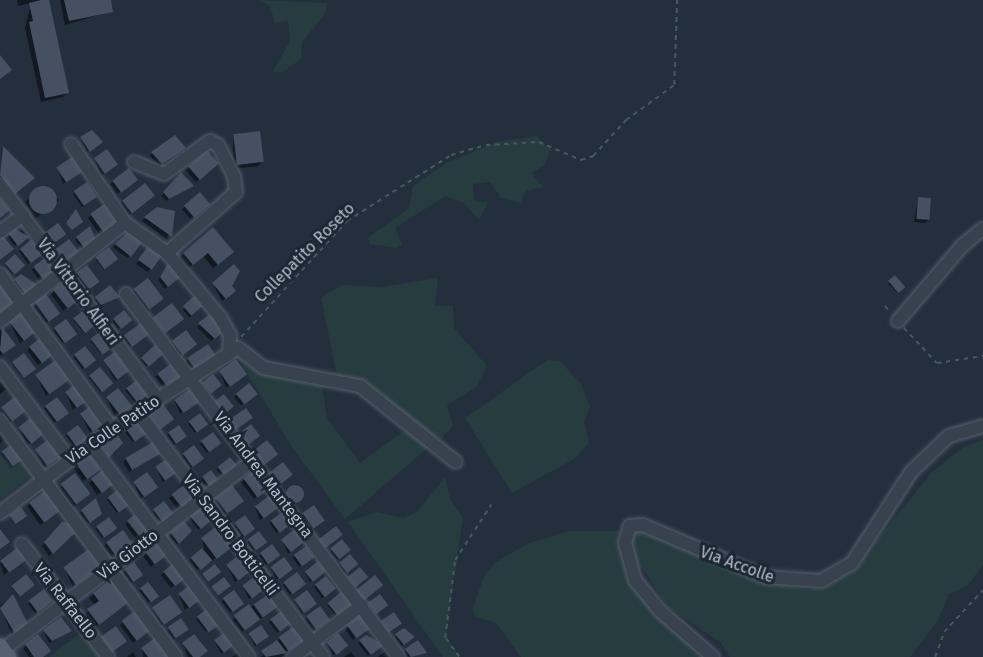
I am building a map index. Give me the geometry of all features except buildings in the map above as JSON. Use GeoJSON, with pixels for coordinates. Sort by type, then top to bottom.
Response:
{"type":"FeatureCollection","features":[{"type":"Feature","properties":{"kind":"street"},"geometry":{"type":"LineString","coordinates":[[134,162],[164,174],[210,141],[218,145],[234,177],[236,192],[167,253]]}},
{"type":"Feature","properties":{"kind":"street"},"geometry":{"type":"LineString","coordinates":[[71,144],[125,223],[167,253],[220,317],[230,335],[229,352],[244,350],[264,368],[360,386],[456,462]]}},
{"type":"Feature","properties":{"kind":"street","name":"Via Vittorio Alfieri"},"geometry":{"type":"LineString","coordinates":[[0,185],[23,215],[61,274],[158,399]]}},
{"type":"Feature","properties":{"kind":"street"},"geometry":{"type":"LineString","coordinates":[[0,232],[23,215]]}},
{"type":"Feature","properties":{"kind":"street"},"geometry":{"type":"LineString","coordinates":[[0,321],[125,223]]}},
{"type":"Feature","properties":{"kind":"street"},"geometry":{"type":"LineString","coordinates":[[898,321],[963,245],[983,229]]}},
{"type":"Feature","properties":{"kind":"street"},"geometry":{"type":"LineString","coordinates":[[0,274],[20,305],[112,428]]}},
{"type":"Feature","properties":{"kind":"street","name":"Via Andrea Mantegna"},"geometry":{"type":"LineString","coordinates":[[126,294],[399,657]]}},
{"type":"Feature","properties":{"kind":"street","name":"Via Colle Patito"},"geometry":{"type":"LineString","coordinates":[[0,513],[112,428],[191,380],[229,352]]}},
{"type":"Feature","properties":{"kind":"street"},"geometry":{"type":"LineString","coordinates":[[0,367],[69,459]]}},
{"type":"Feature","properties":{"kind":"street","name":"Via Sandro Botticelli"},"geometry":{"type":"LineString","coordinates":[[138,413],[323,657]]}},
{"type":"Feature","properties":{"kind":"street"},"geometry":{"type":"LineString","coordinates":[[0,421],[176,657]]}},
{"type":"Feature","properties":{"kind":"street","name":"Via Accolle"},"geometry":{"type":"LineString","coordinates":[[713,657],[661,612],[635,580],[625,543],[630,526],[643,525],[765,577],[821,581],[852,563],[911,472],[949,436],[983,426]]}},
{"type":"Feature","properties":{"kind":"street"},"geometry":{"type":"LineString","coordinates":[[90,444],[249,657]]}},
{"type":"Feature","properties":{"kind":"street","name":"Via Giotto"},"geometry":{"type":"LineString","coordinates":[[3,651],[109,568],[253,461]]}},
{"type":"Feature","properties":{"kind":"street","name":"Via Raffaello"},"geometry":{"type":"LineString","coordinates":[[22,544],[108,657]]}},
{"type":"Feature","properties":{"kind":"street"},"geometry":{"type":"LineString","coordinates":[[293,657],[362,605]]}},
{"type":"Feature","properties":{"kind":"path","name":"Collepatito Roseto"},"geometry":{"type":"LineString","coordinates":[[229,352],[347,221],[450,155],[486,145],[539,141],[581,159],[593,156],[626,120],[674,85],[677,0]]}},
{"type":"Feature","properties":{"kind":"path"},"geometry":{"type":"LineString","coordinates":[[885,306],[931,361],[983,356]]}},
{"type":"Feature","properties":{"kind":"path"},"geometry":{"type":"LineString","coordinates":[[459,657],[445,638],[455,560],[490,504]]}},
{"type":"Feature","properties":{"kind":"path"},"geometry":{"type":"LineString","coordinates":[[935,657],[944,632],[983,590]]}},
{"type":"Feature","properties":{"kind":"green space"},"geometry":{"type":"Polygon","coordinates":[[[259,0],[327,3],[325,14],[302,42],[301,59],[281,73],[273,71],[290,41],[288,21],[275,23],[270,6],[259,0]]]}},
{"type":"Feature","properties":{"kind":"green space"},"geometry":{"type":"Polygon","coordinates":[[[536,136],[551,149],[544,166],[531,173],[543,187],[526,191],[520,203],[501,198],[490,182],[473,184],[474,200],[488,203],[479,220],[464,203],[445,196],[395,228],[402,244],[397,248],[369,244],[368,238],[409,208],[413,186],[446,163],[497,142],[536,136]]]}},
{"type":"Feature","properties":{"kind":"green space"},"geometry":{"type":"Polygon","coordinates":[[[438,278],[435,306],[453,306],[454,328],[487,366],[476,387],[447,405],[453,426],[440,440],[338,381],[321,298],[342,285],[382,287],[438,278]]]}},
{"type":"Feature","properties":{"kind":"green space"},"geometry":{"type":"Polygon","coordinates":[[[236,355],[322,384],[327,418],[360,463],[409,427],[431,445],[345,519],[292,447],[236,355]]]}},
{"type":"Feature","properties":{"kind":"green space"},"geometry":{"type":"Polygon","coordinates":[[[547,360],[560,361],[581,384],[590,407],[584,421],[589,443],[574,459],[512,493],[465,418],[547,360]]]}},
{"type":"Feature","properties":{"kind":"green space"},"geometry":{"type":"Polygon","coordinates":[[[983,440],[983,565],[967,586],[949,594],[937,622],[910,657],[730,657],[720,642],[668,607],[642,568],[632,565],[629,552],[636,526],[749,575],[808,590],[829,584],[853,569],[932,472],[965,446],[983,440]]]}},
{"type":"Feature","properties":{"kind":"green space"},"geometry":{"type":"Polygon","coordinates":[[[0,454],[11,469],[25,459],[35,472],[0,500],[0,454]]]}},
{"type":"Feature","properties":{"kind":"green space"},"geometry":{"type":"Polygon","coordinates":[[[445,477],[450,500],[463,518],[446,636],[460,657],[443,657],[348,522],[376,512],[404,518],[418,511],[445,477]]]}},
{"type":"Feature","properties":{"kind":"green space"},"geometry":{"type":"Polygon","coordinates":[[[569,531],[619,531],[632,587],[710,657],[521,657],[496,623],[476,617],[472,610],[485,574],[496,562],[529,543],[569,531]]]}},
{"type":"Feature","properties":{"kind":"green space"},"geometry":{"type":"Polygon","coordinates":[[[83,631],[103,657],[49,657],[83,631]]]}}]}
